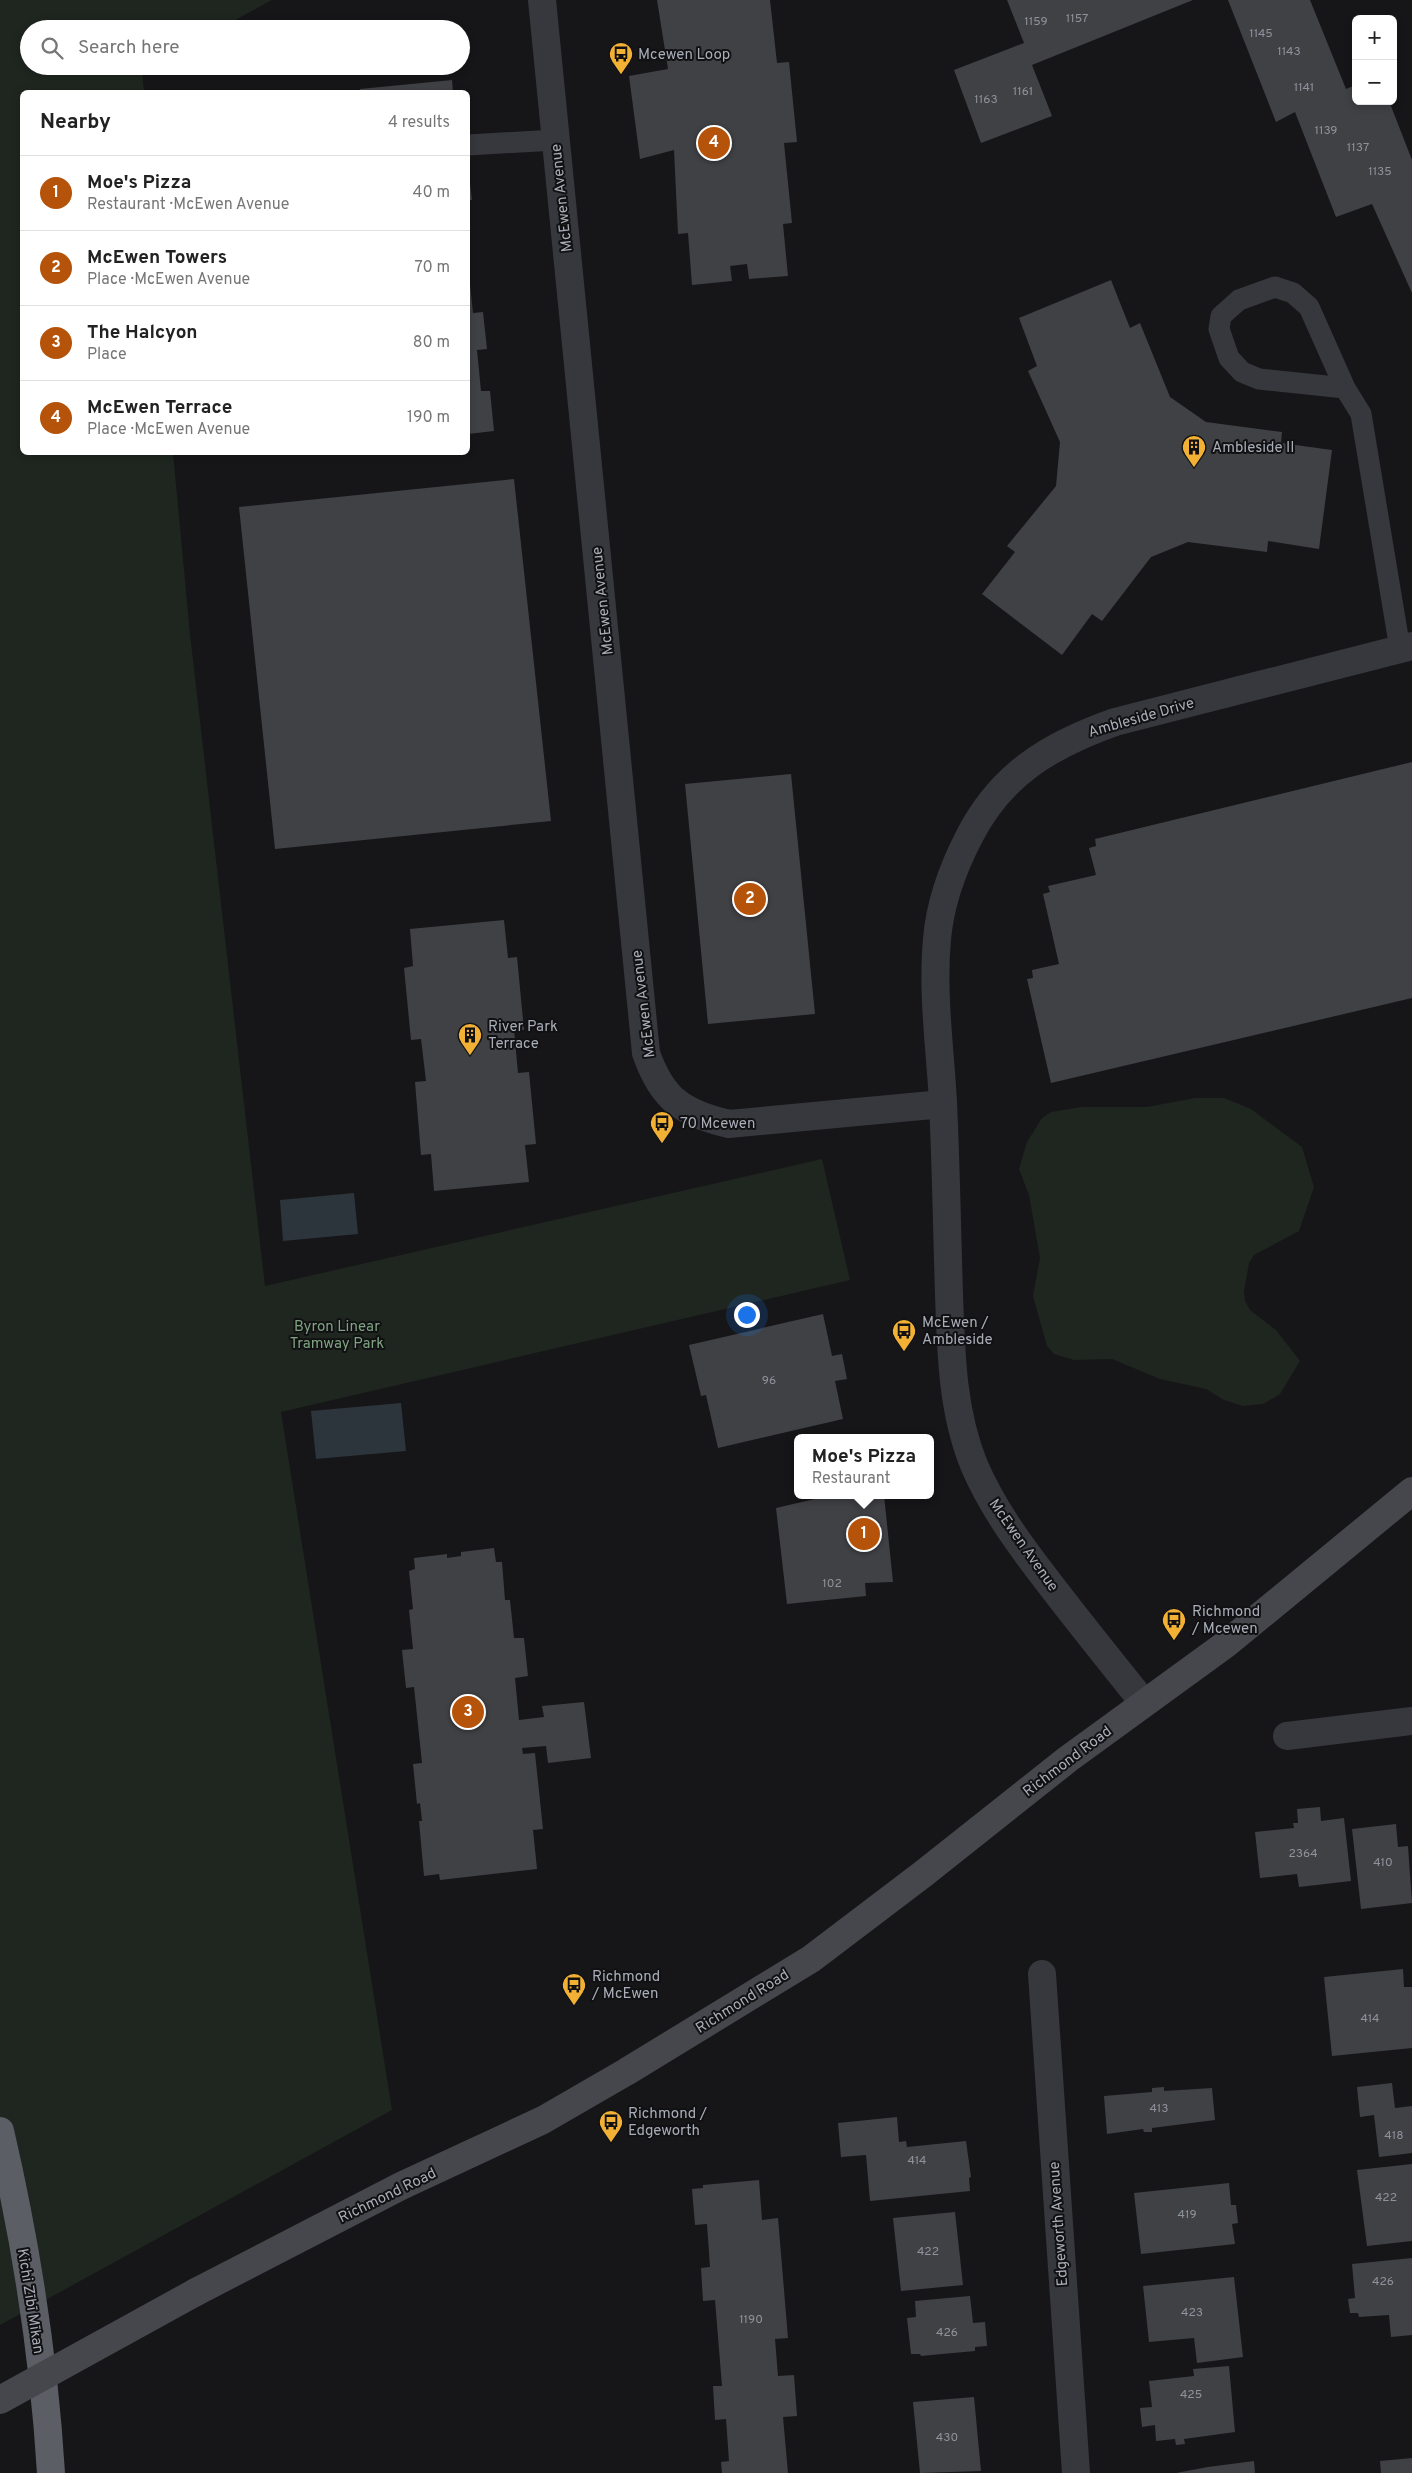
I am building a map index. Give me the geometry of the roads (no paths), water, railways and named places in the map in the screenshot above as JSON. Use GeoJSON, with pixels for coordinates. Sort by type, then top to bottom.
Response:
{"type":"FeatureCollection","features":[{"type":"Feature","properties":{"kind":"highway","name":"Kichi Zībī Mīkan"},"geometry":{"type":"LineString","coordinates":[[0,2131],[34,2311],[43,2381],[51,2473]]}},
{"type":"Feature","properties":{"kind":"main road","name":"Richmond Road"},"geometry":{"type":"LineString","coordinates":[[0,2400],[196,2292],[402,2186],[543,2120],[626,2072],[802,1964],[923,1874],[1068,1759],[1226,1644],[1412,1491]]}},
{"type":"Feature","properties":{"kind":"street","name":"McEwen Avenue"},"geometry":{"type":"LineString","coordinates":[[542,0],[646,1053],[653,1073],[666,1094],[685,1110],[705,1118],[729,1124],[943,1104],[952,1359],[957,1407],[964,1436],[985,1489],[1017,1540],[1144,1703]]}},
{"type":"Feature","properties":{"kind":"street","name":"Ambleside Drive"},"geometry":{"type":"LineString","coordinates":[[943,1104],[935,972],[937,938],[942,905],[968,839],[981,816],[1003,788],[1031,762],[1079,735],[1115,722],[1406,648]]}},
{"type":"Feature","properties":{"kind":"street"},"geometry":{"type":"LineString","coordinates":[[1286,1736],[1412,1721]]}},
{"type":"Feature","properties":{"kind":"street","name":"Edgeworth Avenue"},"geometry":{"type":"LineString","coordinates":[[1042,1974],[1076,2473]]}},
{"type":"Feature","properties":{"kind":"lane"},"geometry":{"type":"LineString","coordinates":[[470,145],[555,140]]}},
{"type":"Feature","properties":{"kind":"lane"},"geometry":{"type":"LineString","coordinates":[[1345,388],[1259,379],[1242,372],[1229,358],[1219,329],[1221,316],[1239,300],[1275,287],[1293,293],[1309,307],[1345,388],[1361,414],[1406,648]]}},
{"type":"Feature","properties":{"kind":"lane"},"geometry":{"type":"LineString","coordinates":[[43,2381],[60,2473]]}},
{"type":"Feature","properties":{"kind":"place","name":"Mcewen Loop"},"geometry":{"type":"Point","coordinates":[621,75]}},
{"type":"Feature","properties":{"kind":"place","name":"McEwen Terrace"},"geometry":{"type":"Point","coordinates":[714,143]}},
{"type":"Feature","properties":{"kind":"place","name":"Ambleside II"},"geometry":{"type":"Point","coordinates":[1194,468]}},
{"type":"Feature","properties":{"kind":"place","name":"McEwen Towers"},"geometry":{"type":"Point","coordinates":[750,899]}},
{"type":"Feature","properties":{"kind":"place","name":"River Park Terrace"},"geometry":{"type":"Point","coordinates":[470,1056]}},
{"type":"Feature","properties":{"kind":"place","name":"70 Mcewen"},"geometry":{"type":"Point","coordinates":[662,1144]}},
{"type":"Feature","properties":{"kind":"place","name":"McEwen / Ambleside"},"geometry":{"type":"Point","coordinates":[904,1352]}},
{"type":"Feature","properties":{"kind":"place","name":"Moe's Pizza"},"geometry":{"type":"Point","coordinates":[864,1534]}},
{"type":"Feature","properties":{"kind":"place","name":"Richmond / Mcewen"},"geometry":{"type":"Point","coordinates":[1174,1641]}},
{"type":"Feature","properties":{"kind":"place","name":"The Halcyon"},"geometry":{"type":"Point","coordinates":[468,1712]}},
{"type":"Feature","properties":{"kind":"place","name":"Richmond / McEwen"},"geometry":{"type":"Point","coordinates":[574,2006]}},
{"type":"Feature","properties":{"kind":"place","name":"Richmond / Edgeworth"},"geometry":{"type":"Point","coordinates":[611,2143]}},
{"type":"Feature","properties":{"kind":"park label","name":"Byron Linear Tramway Park"},"geometry":{"type":"Point","coordinates":[337,1334]}}]}
